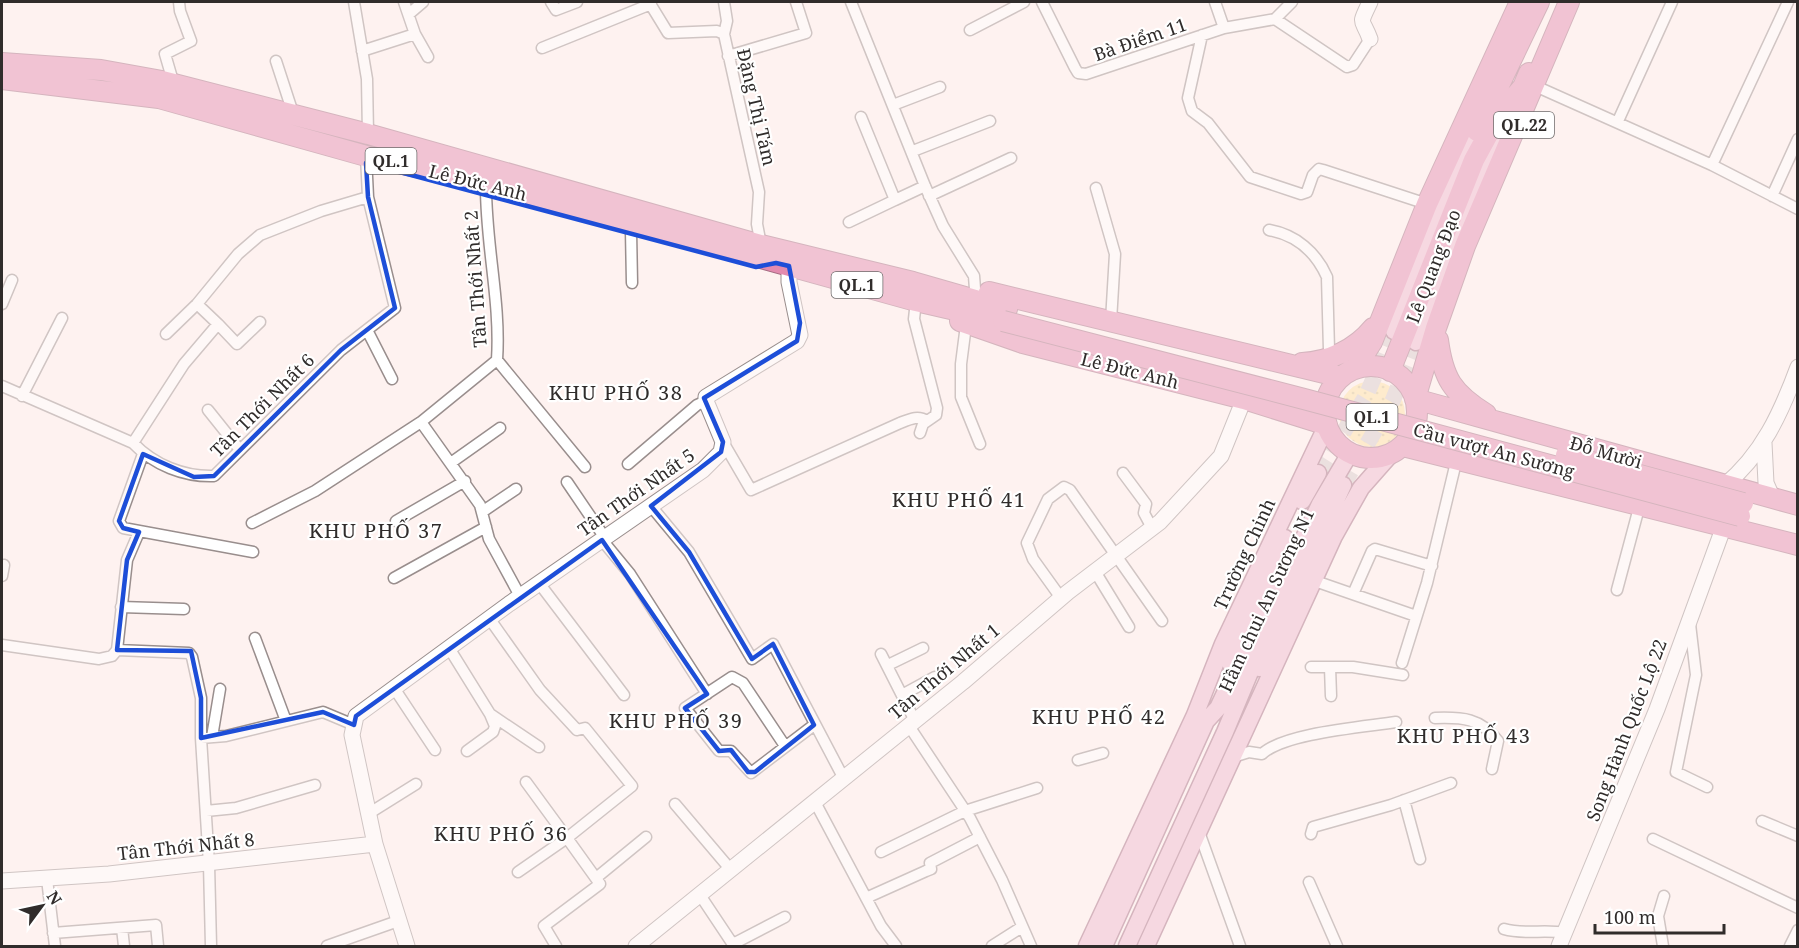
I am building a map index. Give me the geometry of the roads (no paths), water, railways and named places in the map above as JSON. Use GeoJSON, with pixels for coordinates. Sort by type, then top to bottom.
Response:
{"type":"FeatureCollection","features":[{"type":"Feature","properties":{"kind":"highway","name":"Lê Quang Đạo"},"geometry":{"type":"LineString","coordinates":[[1348,373],[1378,328],[1404,257],[1427,204],[1468,126],[1539,2]]}},
{"type":"Feature","properties":{"kind":"highway","name":"Lê Quang Đạo"},"geometry":{"type":"LineString","coordinates":[[1415,399],[1465,246],[1483,218],[1532,86],[1567,2]]}},
{"type":"Feature","properties":{"kind":"highway","name":"Lê Quang Đạo"},"geometry":{"type":"LineString","coordinates":[[1390,371],[1474,160],[1498,116],[1532,86],[1581,2]]}},
{"type":"Feature","properties":{"kind":"highway","name":"Lê Quang Đạo"},"geometry":{"type":"LineString","coordinates":[[1474,160],[1468,126],[1522,5]]}},
{"type":"Feature","properties":{"kind":"highway","name":"Lê Đức Anh"},"geometry":{"type":"LineString","coordinates":[[2,50],[108,63],[291,107],[542,178],[941,298],[1005,315]]}},
{"type":"Feature","properties":{"kind":"highway","name":"Lê Đức Anh"},"geometry":{"type":"LineString","coordinates":[[2,63],[101,70],[162,81],[369,130]]}},
{"type":"Feature","properties":{"kind":"highway","name":"Lê Đức Anh"},"geometry":{"type":"LineString","coordinates":[[2,79],[139,100],[366,160],[486,187],[916,301],[941,298],[975,289],[1282,363],[1348,373]]}},
{"type":"Feature","properties":{"kind":"highway","name":"Lê Đức Anh"},"geometry":{"type":"LineString","coordinates":[[2,89],[139,100]]}},
{"type":"Feature","properties":{"kind":"highway","name":"Lê Đức Anh"},"geometry":{"type":"LineString","coordinates":[[486,187],[756,267],[782,265]]}},
{"type":"Feature","properties":{"kind":"highway","name":"Lê Đức Anh"},"geometry":{"type":"LineString","coordinates":[[941,298],[966,325],[1023,343],[1271,406],[1327,425]]}},
{"type":"Feature","properties":{"kind":"highway","name":"Cầu vượt An Sương"},"geometry":{"type":"LineString","coordinates":[[1005,315],[1315,402],[1736,515]]}},
{"type":"Feature","properties":{"kind":"highway"},"geometry":{"type":"LineString","coordinates":[[1282,363],[1293,354],[1329,350],[1352,337],[1378,328]]}},
{"type":"Feature","properties":{"kind":"highway"},"geometry":{"type":"LineString","coordinates":[[1282,363],[1304,363],[1329,359],[1378,328]]}},
{"type":"Feature","properties":{"kind":"highway"},"geometry":{"type":"LineString","coordinates":[[1437,335],[1458,379],[1494,419],[1483,449],[1492,467]]}},
{"type":"Feature","properties":{"kind":"highway"},"geometry":{"type":"LineString","coordinates":[[1271,406],[1281,390],[1284,378],[1282,363]]}},
{"type":"Feature","properties":{"kind":"highway"},"geometry":{"type":"LineString","coordinates":[[1368,366],[1390,371],[1404,380],[1415,399],[1416,425],[1397,450],[1377,458],[1363,458],[1350,453],[1340,446],[1327,425],[1327,399],[1348,373],[1368,366]]}},
{"type":"Feature","properties":{"kind":"highway","name":"Đỗ Mười"},"geometry":{"type":"LineString","coordinates":[[1415,399],[1494,419],[1773,499]]}},
{"type":"Feature","properties":{"kind":"highway","name":"QL.1"},"geometry":{"type":"LineString","coordinates":[[1397,450],[1457,458],[1640,504],[1736,515],[1797,518]]}},
{"type":"Feature","properties":{"kind":"highway"},"geometry":{"type":"LineString","coordinates":[[1736,515],[1773,499]]}},
{"type":"Feature","properties":{"kind":"highway","name":"QL.1"},"geometry":{"type":"LineString","coordinates":[[1773,499],[1797,518]]}},
{"type":"Feature","properties":{"kind":"highway","name":"QL.1"},"geometry":{"type":"LineString","coordinates":[[1736,515],[1773,527],[1797,518]]}},
{"type":"Feature","properties":{"kind":"highway","name":"QL.1"},"geometry":{"type":"LineString","coordinates":[[1736,515],[1797,544]]}},
{"type":"Feature","properties":{"kind":"highway"},"geometry":{"type":"LineString","coordinates":[[1773,527],[1797,544]]}},
{"type":"Feature","properties":{"kind":"main road"},"geometry":{"type":"LineString","coordinates":[[1416,342],[1454,242],[1532,86]]}},
{"type":"Feature","properties":{"kind":"main road"},"geometry":{"type":"LineString","coordinates":[[1378,328],[1432,231],[1468,126]]}},
{"type":"Feature","properties":{"kind":"main road","name":"Trường Chinh"},"geometry":{"type":"LineString","coordinates":[[1087,946],[1200,702],[1223,644],[1327,425]]}},
{"type":"Feature","properties":{"kind":"main road","name":"Trường Chinh"},"geometry":{"type":"LineString","coordinates":[[1146,946],[1334,536],[1361,488],[1397,450]]}},
{"type":"Feature","properties":{"kind":"main road","name":"Trường Chinh"},"geometry":{"type":"LineString","coordinates":[[1104,946],[1206,721],[1218,708],[1239,665],[1259,633],[1320,504],[1350,453]]}},
{"type":"Feature","properties":{"kind":"main road"},"geometry":{"type":"LineString","coordinates":[[1206,721],[1296,514],[1318,473]]}},
{"type":"Feature","properties":{"kind":"main road","name":"Hầm chui An Sương N1"},"geometry":{"type":"LineString","coordinates":[[1225,732],[1254,680],[1343,485]]}},
{"type":"Feature","properties":{"kind":"main road","name":"Trường Chinh"},"geometry":{"type":"LineString","coordinates":[[1127,946],[1225,732],[1250,672],[1259,633]]}},
{"type":"Feature","properties":{"kind":"main road","name":"Trường Chinh"},"geometry":{"type":"LineString","coordinates":[[1195,744],[1200,702]]}},
{"type":"Feature","properties":{"kind":"main road","name":"Trường Chinh"},"geometry":{"type":"LineString","coordinates":[[1200,788],[1228,744],[1249,719]]}},
{"type":"Feature","properties":{"kind":"street"},"geometry":{"type":"LineString","coordinates":[[171,78],[165,54],[191,41],[179,2]]}},
{"type":"Feature","properties":{"kind":"street"},"geometry":{"type":"LineString","coordinates":[[354,2],[367,79],[369,130]]}},
{"type":"Feature","properties":{"kind":"street"},"geometry":{"type":"LineString","coordinates":[[404,2],[415,34],[428,57]]}},
{"type":"Feature","properties":{"kind":"street"},"geometry":{"type":"LineString","coordinates":[[409,14],[423,2]]}},
{"type":"Feature","properties":{"kind":"street"},"geometry":{"type":"LineString","coordinates":[[551,2],[556,10],[578,2]]}},
{"type":"Feature","properties":{"kind":"street"},"geometry":{"type":"LineString","coordinates":[[724,2],[727,21],[724,34]]}},
{"type":"Feature","properties":{"kind":"street"},"geometry":{"type":"LineString","coordinates":[[728,56],[806,33],[796,2]]}},
{"type":"Feature","properties":{"kind":"street"},"geometry":{"type":"LineString","coordinates":[[851,2],[913,151],[927,191],[943,226],[974,276],[975,289]]}},
{"type":"Feature","properties":{"kind":"street"},"geometry":{"type":"LineString","coordinates":[[970,30],[1024,2]]}},
{"type":"Feature","properties":{"kind":"street","name":"Bà Điểm 11"},"geometry":{"type":"LineString","coordinates":[[1042,2],[1078,73],[1086,74],[1224,28],[1275,19]]}},
{"type":"Feature","properties":{"kind":"street"},"geometry":{"type":"LineString","coordinates":[[1215,2],[1224,28]]}},
{"type":"Feature","properties":{"kind":"street"},"geometry":{"type":"LineString","coordinates":[[1292,2],[1275,19],[1347,67],[1353,65],[1370,39],[1362,27],[1362,18],[1370,2]]}},
{"type":"Feature","properties":{"kind":"street"},"geometry":{"type":"LineString","coordinates":[[1618,121],[1672,2]]}},
{"type":"Feature","properties":{"kind":"street"},"geometry":{"type":"LineString","coordinates":[[1712,165],[1788,2]]}},
{"type":"Feature","properties":{"kind":"street"},"geometry":{"type":"LineString","coordinates":[[542,48],[650,3]]}},
{"type":"Feature","properties":{"kind":"street","name":"Đặng Thị Tám"},"geometry":{"type":"LineString","coordinates":[[650,3],[668,33],[717,31],[724,34],[759,192],[759,244]]}},
{"type":"Feature","properties":{"kind":"street"},"geometry":{"type":"LineString","coordinates":[[362,51],[415,34]]}},
{"type":"Feature","properties":{"kind":"street"},"geometry":{"type":"LineString","coordinates":[[1202,35],[1188,98],[1192,111],[1208,123],[1250,177],[1300,194],[1307,192],[1313,175],[1323,170],[1427,204]]}},
{"type":"Feature","properties":{"kind":"street"},"geometry":{"type":"LineString","coordinates":[[276,61],[291,107]]}},
{"type":"Feature","properties":{"kind":"street"},"geometry":{"type":"LineString","coordinates":[[1532,86],[1618,121],[1712,165],[1797,209]]}},
{"type":"Feature","properties":{"kind":"street"},"geometry":{"type":"LineString","coordinates":[[893,105],[940,87]]}},
{"type":"Feature","properties":{"kind":"street"},"geometry":{"type":"LineString","coordinates":[[861,117],[894,200]]}},
{"type":"Feature","properties":{"kind":"street"},"geometry":{"type":"LineString","coordinates":[[913,151],[990,121]]}},
{"type":"Feature","properties":{"kind":"street"},"geometry":{"type":"LineString","coordinates":[[1772,196],[1797,139]]}},
{"type":"Feature","properties":{"kind":"street"},"geometry":{"type":"LineString","coordinates":[[849,222],[894,200],[927,191],[1011,158]]}},
{"type":"Feature","properties":{"kind":"street","name":"Tân Thới Nhất 6"},"geometry":{"type":"LineString","coordinates":[[2,386],[133,442],[144,454],[194,477],[214,476],[341,350],[395,308],[368,197],[366,160]]}},
{"type":"Feature","properties":{"kind":"street","name":"Tân Thới Nhất 2"},"geometry":{"type":"LineString","coordinates":[[252,523],[315,491],[421,422],[497,360],[498,337],[486,187]]}},
{"type":"Feature","properties":{"kind":"street"},"geometry":{"type":"LineString","coordinates":[[1096,188],[1115,254],[1111,321]]}},
{"type":"Feature","properties":{"kind":"street"},"geometry":{"type":"LineString","coordinates":[[166,334],[196,304],[238,254],[260,235],[321,211],[368,197]]}},
{"type":"Feature","properties":{"kind":"street"},"geometry":{"type":"LineString","coordinates":[[1269,230],[1280,232],[1304,245],[1327,277],[1329,350]]}},
{"type":"Feature","properties":{"kind":"street"},"geometry":{"type":"LineString","coordinates":[[631,231],[632,283]]}},
{"type":"Feature","properties":{"kind":"street"},"geometry":{"type":"LineString","coordinates":[[782,265],[800,323],[800,334],[797,341],[706,397],[723,442],[751,490],[900,423],[914,418],[927,421]]}},
{"type":"Feature","properties":{"kind":"street"},"geometry":{"type":"LineString","coordinates":[[2,304],[12,280]]}},
{"type":"Feature","properties":{"kind":"street"},"geometry":{"type":"LineString","coordinates":[[916,301],[914,319],[920,351],[937,408],[936,415],[927,421],[920,433]]}},
{"type":"Feature","properties":{"kind":"street"},"geometry":{"type":"LineString","coordinates":[[196,304],[237,344],[260,322]]}},
{"type":"Feature","properties":{"kind":"street"},"geometry":{"type":"LineString","coordinates":[[22,396],[62,318]]}},
{"type":"Feature","properties":{"kind":"street"},"geometry":{"type":"LineString","coordinates":[[133,442],[184,364],[218,324]]}},
{"type":"Feature","properties":{"kind":"street"},"geometry":{"type":"LineString","coordinates":[[966,325],[961,364],[961,397],[980,444]]}},
{"type":"Feature","properties":{"kind":"street"},"geometry":{"type":"LineString","coordinates":[[367,330],[392,379]]}},
{"type":"Feature","properties":{"kind":"street"},"geometry":{"type":"LineString","coordinates":[[497,360],[585,467]]}},
{"type":"Feature","properties":{"kind":"street"},"geometry":{"type":"LineString","coordinates":[[1724,486],[1743,471],[1764,443],[1797,368]]}},
{"type":"Feature","properties":{"kind":"street","name":"Tân Thới Nhất 1"},"geometry":{"type":"LineString","coordinates":[[636,946],[844,779],[1061,598],[1119,556],[1152,528],[1221,456],[1244,399]]}},
{"type":"Feature","properties":{"kind":"street"},"geometry":{"type":"LineString","coordinates":[[628,464],[697,405],[706,401]]}},
{"type":"Feature","properties":{"kind":"street"},"geometry":{"type":"LineString","coordinates":[[208,410],[240,450]]}},
{"type":"Feature","properties":{"kind":"street"},"geometry":{"type":"LineString","coordinates":[[421,422],[465,481],[482,512],[494,549],[520,596]]}},
{"type":"Feature","properties":{"kind":"street"},"geometry":{"type":"LineString","coordinates":[[452,462],[500,428]]}},
{"type":"Feature","properties":{"kind":"street","name":"Tân Thới Nhất 5"},"geometry":{"type":"LineString","coordinates":[[354,725],[356,716],[489,618],[703,470],[721,452],[723,442]]}},
{"type":"Feature","properties":{"kind":"street"},"geometry":{"type":"LineString","coordinates":[[1764,443],[1765,476],[1773,499]]}},
{"type":"Feature","properties":{"kind":"street"},"geometry":{"type":"LineString","coordinates":[[144,454],[119,521],[123,528],[253,552]]}},
{"type":"Feature","properties":{"kind":"street"},"geometry":{"type":"LineString","coordinates":[[1402,663],[1432,566],[1457,458]]}},
{"type":"Feature","properties":{"kind":"street"},"geometry":{"type":"LineString","coordinates":[[1123,473],[1146,504],[1144,513],[1152,528]]}},
{"type":"Feature","properties":{"kind":"street"},"geometry":{"type":"LineString","coordinates":[[396,521],[465,481]]}},
{"type":"Feature","properties":{"kind":"street"},"geometry":{"type":"LineString","coordinates":[[567,482],[630,574],[707,694]]}},
{"type":"Feature","properties":{"kind":"street"},"geometry":{"type":"LineString","coordinates":[[1061,598],[1033,559],[1027,543],[1048,499],[1064,487],[1070,490],[1119,556],[1162,621]]}},
{"type":"Feature","properties":{"kind":"street"},"geometry":{"type":"LineString","coordinates":[[482,512],[516,489]]}},
{"type":"Feature","properties":{"kind":"street"},"geometry":{"type":"LineString","coordinates":[[1617,590],[1640,504]]}},
{"type":"Feature","properties":{"kind":"street"},"geometry":{"type":"LineString","coordinates":[[651,506],[689,552],[752,659],[773,644],[844,779]]}},
{"type":"Feature","properties":{"kind":"street","name":"Song Hành Quốc Lộ 22"},"geometry":{"type":"LineString","coordinates":[[1562,940],[1657,710],[1689,621],[1736,515]]}},
{"type":"Feature","properties":{"kind":"street"},"geometry":{"type":"LineString","coordinates":[[394,578],[486,527]]}},
{"type":"Feature","properties":{"kind":"street"},"geometry":{"type":"LineString","coordinates":[[2,645],[99,659],[112,656],[117,650],[127,560],[140,532]]}},
{"type":"Feature","properties":{"kind":"street"},"geometry":{"type":"LineString","coordinates":[[1353,594],[1372,551],[1375,549],[1432,566]]}},
{"type":"Feature","properties":{"kind":"street"},"geometry":{"type":"LineString","coordinates":[[1096,573],[1129,627]]}},
{"type":"Feature","properties":{"kind":"street"},"geometry":{"type":"LineString","coordinates":[[1315,581],[1416,616]]}},
{"type":"Feature","properties":{"kind":"street"},"geometry":{"type":"LineString","coordinates":[[539,583],[624,695]]}},
{"type":"Feature","properties":{"kind":"street"},"geometry":{"type":"LineString","coordinates":[[121,606],[184,609]]}},
{"type":"Feature","properties":{"kind":"street"},"geometry":{"type":"LineString","coordinates":[[489,618],[540,690],[577,730],[585,728],[632,786],[567,838],[518,872]]}},
{"type":"Feature","properties":{"kind":"street"},"geometry":{"type":"LineString","coordinates":[[1689,621],[1696,675],[1676,772],[1707,787]]}},
{"type":"Feature","properties":{"kind":"street"},"geometry":{"type":"LineString","coordinates":[[255,638],[286,721]]}},
{"type":"Feature","properties":{"kind":"street"},"geometry":{"type":"LineString","coordinates":[[449,648],[495,726],[493,732],[467,751]]}},
{"type":"Feature","properties":{"kind":"street"},"geometry":{"type":"LineString","coordinates":[[888,665],[923,648]]}},
{"type":"Feature","properties":{"kind":"street"},"geometry":{"type":"LineString","coordinates":[[117,650],[189,653],[194,662],[207,738],[206,811],[210,864],[211,946]]}},
{"type":"Feature","properties":{"kind":"street"},"geometry":{"type":"LineString","coordinates":[[882,654],[902,694],[912,723],[980,837],[1031,946]]}},
{"type":"Feature","properties":{"kind":"street"},"geometry":{"type":"LineString","coordinates":[[1311,667],[1353,667],[1403,675]]}},
{"type":"Feature","properties":{"kind":"street"},"geometry":{"type":"LineString","coordinates":[[1330,667],[1331,696]]}},
{"type":"Feature","properties":{"kind":"street"},"geometry":{"type":"LineString","coordinates":[[785,746],[742,683],[732,677],[685,708],[720,751],[731,752],[748,772],[755,771],[814,725]]}},
{"type":"Feature","properties":{"kind":"street"},"geometry":{"type":"LineString","coordinates":[[902,694],[935,677]]}},
{"type":"Feature","properties":{"kind":"street"},"geometry":{"type":"LineString","coordinates":[[394,688],[435,750]]}},
{"type":"Feature","properties":{"kind":"street"},"geometry":{"type":"LineString","coordinates":[[207,738],[220,689]]}},
{"type":"Feature","properties":{"kind":"street"},"geometry":{"type":"LineString","coordinates":[[207,738],[323,712],[354,725],[352,735],[375,844],[407,946]]}},
{"type":"Feature","properties":{"kind":"street"},"geometry":{"type":"LineString","coordinates":[[490,714],[539,747]]}},
{"type":"Feature","properties":{"kind":"street"},"geometry":{"type":"LineString","coordinates":[[1435,718],[1471,719],[1486,726],[1498,741],[1492,769]]}},
{"type":"Feature","properties":{"kind":"street"},"geometry":{"type":"LineString","coordinates":[[1233,757],[1249,752],[1262,754],[1271,746],[1305,737],[1396,722]]}},
{"type":"Feature","properties":{"kind":"street"},"geometry":{"type":"LineString","coordinates":[[1078,760],[1103,753]]}},
{"type":"Feature","properties":{"kind":"street"},"geometry":{"type":"LineString","coordinates":[[526,782],[600,884],[544,926],[556,946]]}},
{"type":"Feature","properties":{"kind":"street"},"geometry":{"type":"LineString","coordinates":[[1311,834],[1313,827],[1404,800],[1451,783]]}},
{"type":"Feature","properties":{"kind":"street"},"geometry":{"type":"LineString","coordinates":[[368,814],[416,784]]}},
{"type":"Feature","properties":{"kind":"street"},"geometry":{"type":"LineString","coordinates":[[206,811],[236,807],[315,785]]}},
{"type":"Feature","properties":{"kind":"street"},"geometry":{"type":"LineString","coordinates":[[881,852],[965,811],[1036,788]]}},
{"type":"Feature","properties":{"kind":"street"},"geometry":{"type":"LineString","coordinates":[[1404,800],[1420,859]]}},
{"type":"Feature","properties":{"kind":"street"},"geometry":{"type":"LineString","coordinates":[[815,802],[866,898],[896,946]]}},
{"type":"Feature","properties":{"kind":"street"},"geometry":{"type":"LineString","coordinates":[[675,804],[731,870]]}},
{"type":"Feature","properties":{"kind":"street"},"geometry":{"type":"LineString","coordinates":[[1762,821],[1797,836]]}},
{"type":"Feature","properties":{"kind":"street"},"geometry":{"type":"LineString","coordinates":[[1199,832],[1240,946]]}},
{"type":"Feature","properties":{"kind":"street"},"geometry":{"type":"LineString","coordinates":[[596,878],[646,837]]}},
{"type":"Feature","properties":{"kind":"street"},"geometry":{"type":"LineString","coordinates":[[866,898],[926,872],[931,869],[930,863],[980,837]]}},
{"type":"Feature","properties":{"kind":"street"},"geometry":{"type":"LineString","coordinates":[[1653,839],[1797,908]]}},
{"type":"Feature","properties":{"kind":"street","name":"Tân Thới Nhất 8"},"geometry":{"type":"LineString","coordinates":[[2,880],[47,879],[210,864],[375,844]]}},
{"type":"Feature","properties":{"kind":"street"},"geometry":{"type":"LineString","coordinates":[[47,879],[55,946]]}},
{"type":"Feature","properties":{"kind":"street"},"geometry":{"type":"LineString","coordinates":[[1309,882],[1337,946]]}},
{"type":"Feature","properties":{"kind":"street"},"geometry":{"type":"LineString","coordinates":[[700,895],[734,945],[785,917]]}},
{"type":"Feature","properties":{"kind":"street"},"geometry":{"type":"LineString","coordinates":[[1663,946],[1658,916],[1664,896]]}},
{"type":"Feature","properties":{"kind":"street"},"geometry":{"type":"LineString","coordinates":[[327,946],[398,921]]}},
{"type":"Feature","properties":{"kind":"street"},"geometry":{"type":"LineString","coordinates":[[53,933],[156,925],[158,946]]}},
{"type":"Feature","properties":{"kind":"street"},"geometry":{"type":"LineString","coordinates":[[992,946],[1022,927]]}},
{"type":"Feature","properties":{"kind":"street"},"geometry":{"type":"LineString","coordinates":[[122,928],[123,946]]}},
{"type":"Feature","properties":{"kind":"street"},"geometry":{"type":"LineString","coordinates":[[1504,929],[1520,934],[1547,929],[1562,940]]}},
{"type":"Feature","properties":{"kind":"street"},"geometry":{"type":"LineString","coordinates":[[1790,946],[1797,930]]}},
{"type":"Feature","properties":{"kind":"tunnel"},"geometry":{"type":"LineString","coordinates":[[1318,473],[1366,396],[1394,331]]}},
{"type":"Feature","properties":{"kind":"tunnel"},"geometry":{"type":"LineString","coordinates":[[1343,485],[1393,400],[1416,342]]}},
{"type":"Feature","properties":{"kind":"district","name":"KHU PHỐ 38"},"geometry":{"type":"Point","coordinates":[616,392]}},
{"type":"Feature","properties":{"kind":"district","name":"KHU PHỐ 41"},"geometry":{"type":"Point","coordinates":[959,499]}},
{"type":"Feature","properties":{"kind":"district","name":"KHU PHỐ 37"},"geometry":{"type":"Point","coordinates":[376,530]}},
{"type":"Feature","properties":{"kind":"district","name":"KHU PHỐ 42"},"geometry":{"type":"Point","coordinates":[1099,716]}},
{"type":"Feature","properties":{"kind":"district","name":"KHU PHỐ 39"},"geometry":{"type":"Point","coordinates":[676,720]}},
{"type":"Feature","properties":{"kind":"district","name":"KHU PHỐ 43"},"geometry":{"type":"Point","coordinates":[1464,735]}},
{"type":"Feature","properties":{"kind":"district","name":"KHU PHỐ 36"},"geometry":{"type":"Point","coordinates":[501,833]}}]}
